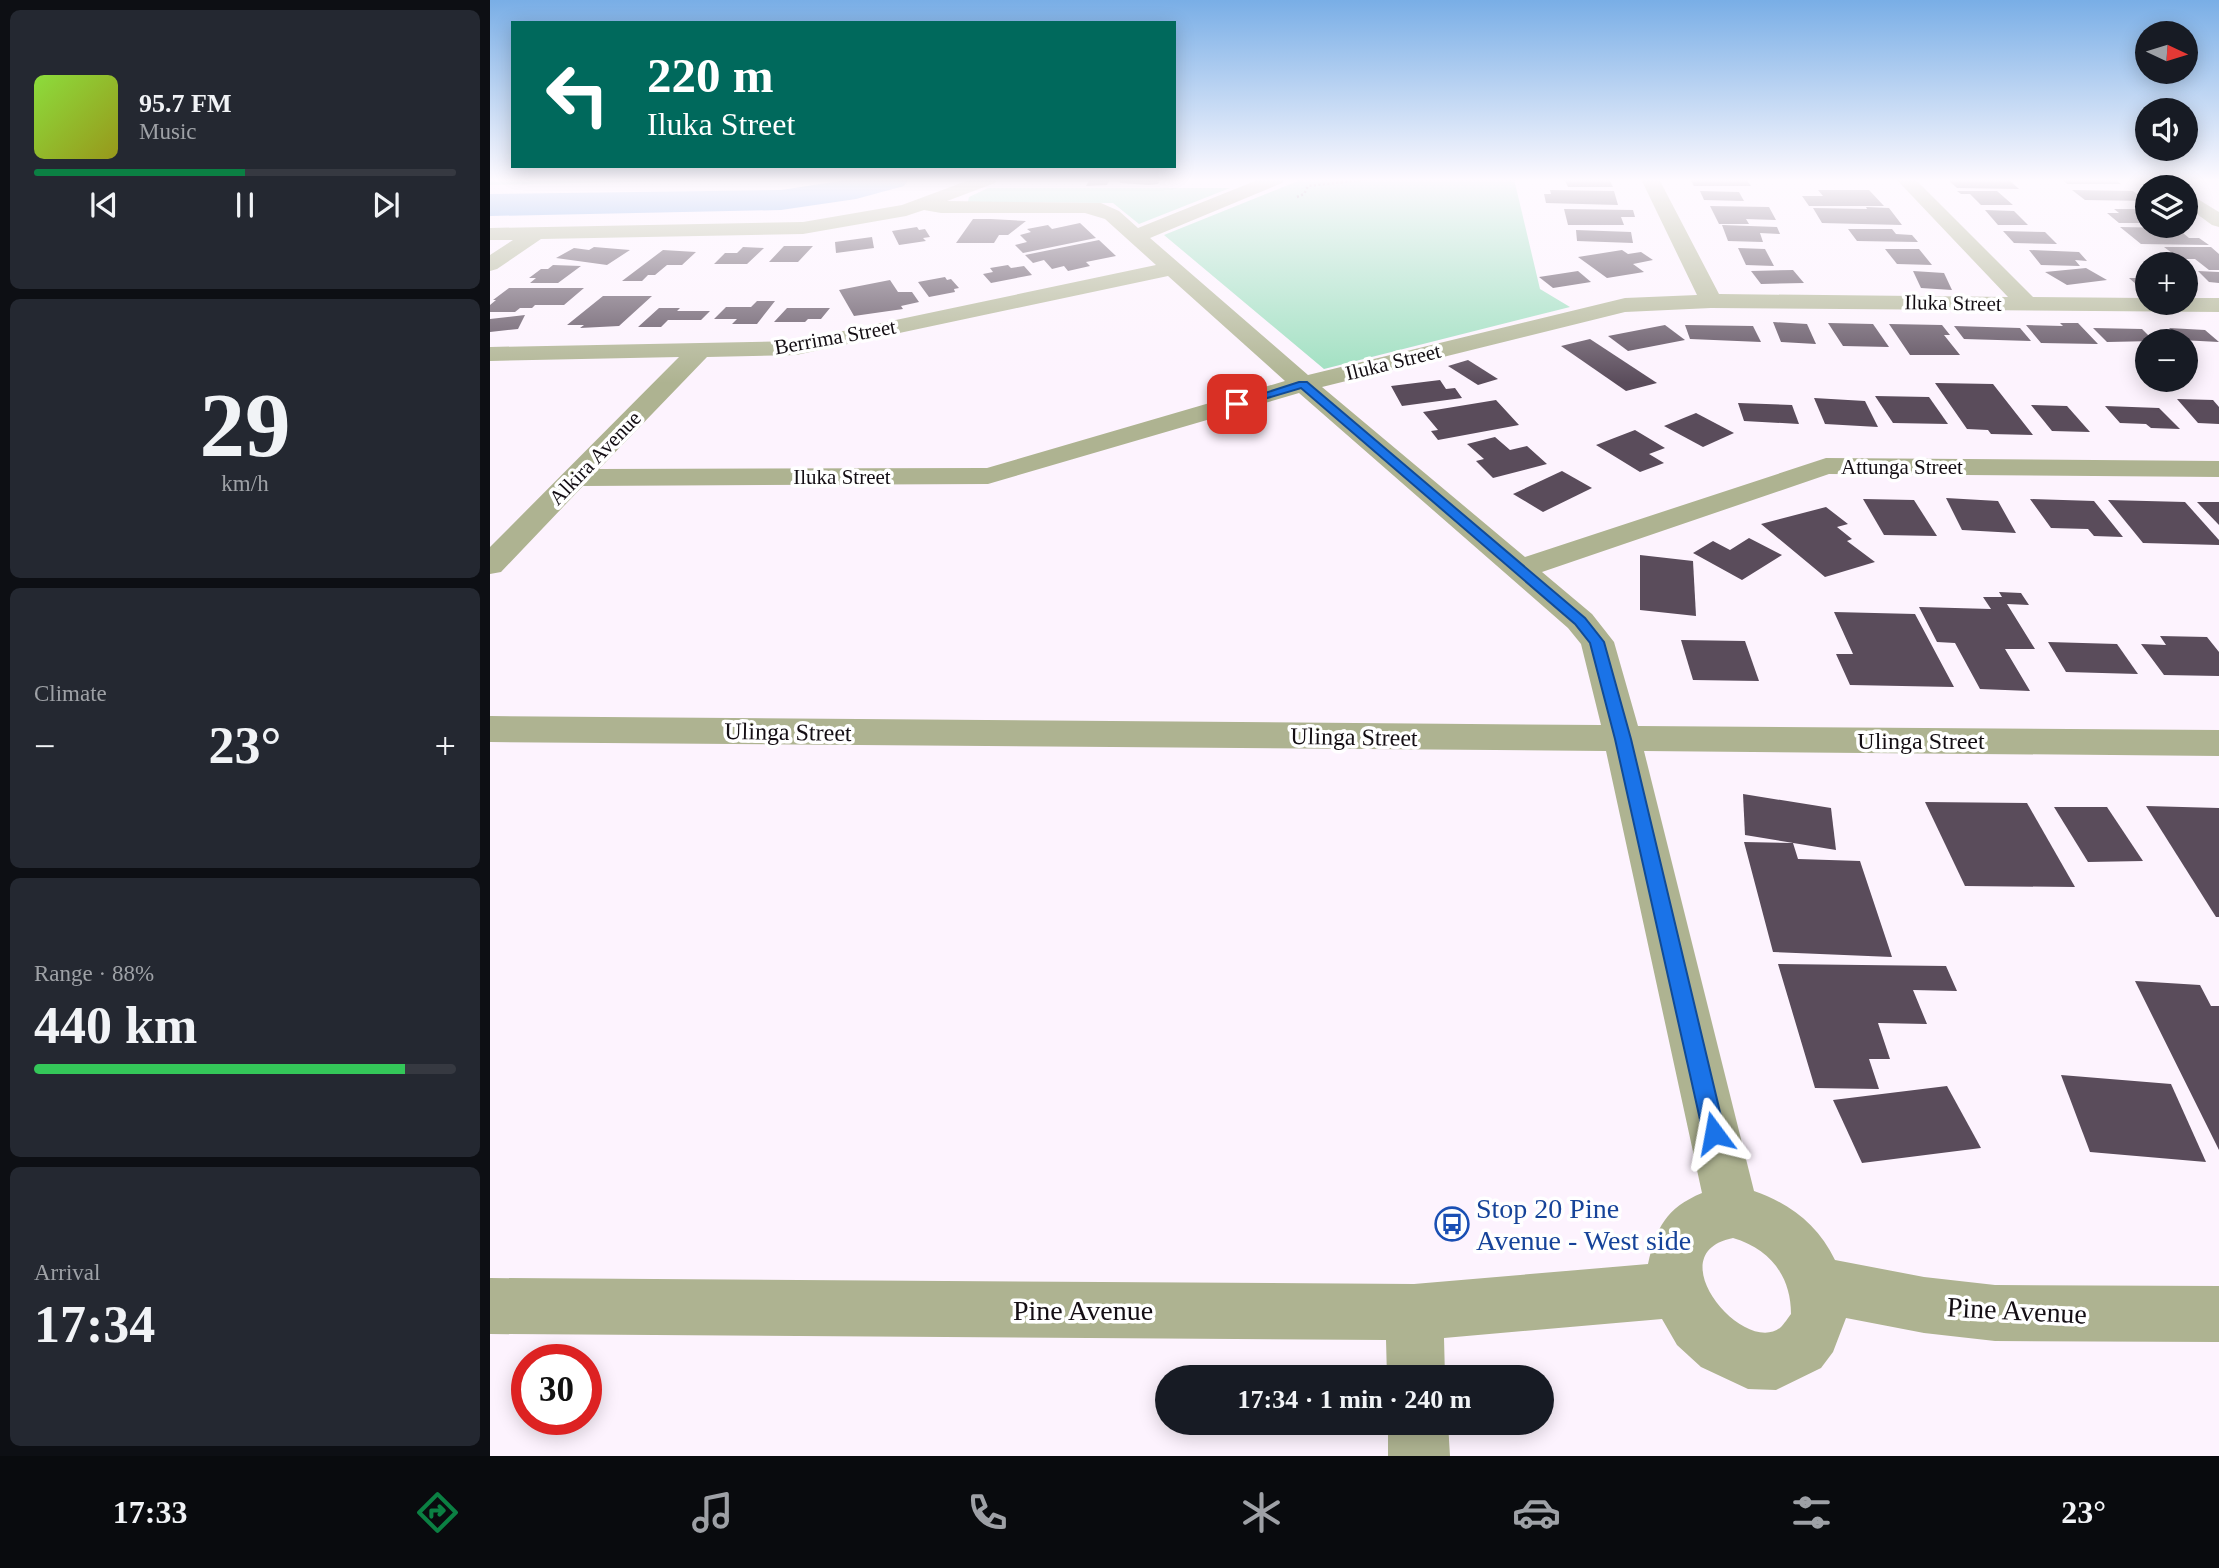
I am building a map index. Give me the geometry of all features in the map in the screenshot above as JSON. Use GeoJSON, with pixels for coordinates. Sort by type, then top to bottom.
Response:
{"type":"FeatureCollection","features":[{"type":"Feature","properties":{"kind":"street"},"geometry":{"type":"LineString","coordinates":[[490,265],[516,247]]}},
{"type":"Feature","properties":{"kind":"street"},"geometry":{"type":"LineString","coordinates":[[1149,247],[1303,384],[1580,621],[1597,642],[1623,739],[1732,1212]]}},
{"type":"Feature","properties":{"kind":"street"},"geometry":{"type":"LineString","coordinates":[[1684,247],[1711,301]]}},
{"type":"Feature","properties":{"kind":"street"},"geometry":{"type":"LineString","coordinates":[[1972,247],[2028,304]]}},
{"type":"Feature","properties":{"kind":"street","name":"Berrima Street"},"geometry":{"type":"LineString","coordinates":[[490,354],[796,348],[1174,268]]}},
{"type":"Feature","properties":{"kind":"street","name":"Iluka Street"},"geometry":{"type":"LineString","coordinates":[[576,478],[988,476],[1303,384],[1625,305],[1711,301],[2219,304]]}},
{"type":"Feature","properties":{"kind":"street","name":"Alkira Avenue"},"geometry":{"type":"LineString","coordinates":[[490,565],[701,350]]}},
{"type":"Feature","properties":{"kind":"street","name":"Attunga Street"},"geometry":{"type":"LineString","coordinates":[[1518,570],[1826,466],[2219,469]]}},
{"type":"Feature","properties":{"kind":"street","name":"Ulinga Street"},"geometry":{"type":"LineString","coordinates":[[490,729],[2219,743]]}},
{"type":"Feature","properties":{"kind":"street"},"geometry":{"type":"LineString","coordinates":[[1732,1212],[1762,1219],[1787,1237],[1811,1266],[1818,1285],[1820,1314],[1812,1337],[1795,1353],[1777,1360],[1756,1360],[1729,1352],[1698,1329],[1676,1290],[1674,1260],[1683,1236],[1703,1218],[1732,1212]]}},
{"type":"Feature","properties":{"kind":"street","name":"Pine Avenue"},"geometry":{"type":"LineString","coordinates":[[1818,1285],[1924,1305],[1995,1313],[2219,1314]]}},
{"type":"Feature","properties":{"kind":"street","name":"Pine Avenue"},"geometry":{"type":"LineString","coordinates":[[490,1306],[1414,1312],[1676,1290]]}},
{"type":"Feature","properties":{"kind":"street"},"geometry":{"type":"LineString","coordinates":[[1414,1312],[1416,1365]]}},
{"type":"Feature","properties":{"kind":"street"},"geometry":{"type":"LineString","coordinates":[[1418,1435],[1419,1456]]}},
{"type":"Feature","properties":{"kind":"green space"},"geometry":{"type":"Polygon","coordinates":[[[1178,247],[1530,247],[1540,289],[1570,307],[1324,369],[1178,247]]]}},
{"type":"Feature","properties":{"kind":"building"},"geometry":{"type":"Polygon","coordinates":[[[594,247],[630,250],[607,265],[556,258],[574,248],[589,250],[594,247]]]}},
{"type":"Feature","properties":{"kind":"building"},"geometry":{"type":"Polygon","coordinates":[[[743,247],[764,248],[747,264],[714,264],[725,253],[737,253],[743,247]]]}},
{"type":"Feature","properties":{"kind":"building"},"geometry":{"type":"Polygon","coordinates":[[[783,247],[812,247],[798,262],[769,262],[783,247]]]}},
{"type":"Feature","properties":{"kind":"building"},"geometry":{"type":"Polygon","coordinates":[[[835,247],[874,248],[836,253],[835,247]]]}},
{"type":"Feature","properties":{"kind":"building"},"geometry":{"type":"Polygon","coordinates":[[[1017,247],[1052,247],[1023,253],[1017,247]]]}},
{"type":"Feature","properties":{"kind":"building"},"geometry":{"type":"Polygon","coordinates":[[[1065,247],[1106,247],[1116,256],[1086,262],[1090,266],[1068,271],[1064,266],[1052,269],[1044,260],[1033,263],[1025,255],[1065,247]]]}},
{"type":"Feature","properties":{"kind":"building"},"geometry":{"type":"Polygon","coordinates":[[[2164,247],[2211,247],[2219,254],[2219,270],[2209,270],[2198,261],[2198,252],[2171,252],[2164,247]]]}},
{"type":"Feature","properties":{"kind":"building"},"geometry":{"type":"Polygon","coordinates":[[[1738,248],[1765,249],[1774,266],[1746,265],[1738,248]]]}},
{"type":"Feature","properties":{"kind":"building"},"geometry":{"type":"Polygon","coordinates":[[[1885,249],[1919,249],[1932,265],[1897,264],[1885,249]]]}},
{"type":"Feature","properties":{"kind":"building"},"geometry":{"type":"Polygon","coordinates":[[[663,250],[696,252],[682,265],[667,265],[642,281],[622,281],[663,250]]]}},
{"type":"Feature","properties":{"kind":"building"},"geometry":{"type":"Polygon","coordinates":[[[1622,250],[1628,254],[1641,252],[1653,260],[1633,264],[1644,272],[1607,278],[1578,257],[1622,250]]]}},
{"type":"Feature","properties":{"kind":"building"},"geometry":{"type":"Polygon","coordinates":[[[2029,250],[2079,252],[2087,261],[2075,260],[2080,266],[2041,265],[2029,250]]]}},
{"type":"Feature","properties":{"kind":"building"},"geometry":{"type":"Polygon","coordinates":[[[553,265],[581,266],[558,283],[530,283],[536,278],[529,278],[541,269],[548,269],[553,265]]]}},
{"type":"Feature","properties":{"kind":"building"},"geometry":{"type":"Polygon","coordinates":[[[1008,265],[1011,268],[1024,266],[1032,275],[991,283],[983,274],[993,272],[990,268],[1008,265]]]}},
{"type":"Feature","properties":{"kind":"building"},"geometry":{"type":"Polygon","coordinates":[[[2086,268],[2107,280],[2067,285],[2045,272],[2086,268]]]}},
{"type":"Feature","properties":{"kind":"building"},"geometry":{"type":"Polygon","coordinates":[[[1793,270],[1804,283],[1761,284],[1751,271],[1793,270]]]}},
{"type":"Feature","properties":{"kind":"building"},"geometry":{"type":"Polygon","coordinates":[[[1578,271],[1591,282],[1553,288],[1539,277],[1578,271]]]}},
{"type":"Feature","properties":{"kind":"building"},"geometry":{"type":"Polygon","coordinates":[[[1913,271],[1944,273],[1952,290],[1921,288],[1913,271]]]}},
{"type":"Feature","properties":{"kind":"building"},"geometry":{"type":"Polygon","coordinates":[[[2198,271],[2219,272],[2219,283],[2209,282],[2198,271]]]}},
{"type":"Feature","properties":{"kind":"building"},"geometry":{"type":"Polygon","coordinates":[[[945,277],[947,280],[951,279],[959,288],[954,289],[955,292],[929,297],[918,282],[945,277]]]}},
{"type":"Feature","properties":{"kind":"building"},"geometry":{"type":"Polygon","coordinates":[[[890,280],[898,292],[912,292],[919,302],[901,306],[903,309],[854,316],[839,290],[890,280]]]}},
{"type":"Feature","properties":{"kind":"building"},"geometry":{"type":"Polygon","coordinates":[[[509,288],[584,288],[564,305],[535,305],[532,308],[520,308],[515,312],[490,312],[490,305],[496,300],[493,300],[509,288]]]}},
{"type":"Feature","properties":{"kind":"building"},"geometry":{"type":"Polygon","coordinates":[[[603,296],[652,296],[619,326],[580,328],[584,325],[567,325],[603,296]]]}},
{"type":"Feature","properties":{"kind":"building"},"geometry":{"type":"Polygon","coordinates":[[[757,301],[775,301],[757,324],[732,324],[737,319],[714,319],[726,307],[751,307],[757,301]]]}},
{"type":"Feature","properties":{"kind":"building"},"geometry":{"type":"Polygon","coordinates":[[[659,308],[710,311],[701,320],[668,320],[661,327],[638,327],[659,308]]]}},
{"type":"Feature","properties":{"kind":"building"},"geometry":{"type":"Polygon","coordinates":[[[787,308],[830,308],[821,319],[774,322],[787,308]]]}},
{"type":"Feature","properties":{"kind":"building"},"geometry":{"type":"Polygon","coordinates":[[[525,315],[518,329],[490,332],[490,319],[525,315]]]}},
{"type":"Feature","properties":{"kind":"building"},"geometry":{"type":"Polygon","coordinates":[[[1773,322],[1807,324],[1816,344],[1781,342],[1773,322]]]}},
{"type":"Feature","properties":{"kind":"building"},"geometry":{"type":"Polygon","coordinates":[[[1828,323],[1873,324],[1889,347],[1843,346],[1828,323]]]}},
{"type":"Feature","properties":{"kind":"building"},"geometry":{"type":"Polygon","coordinates":[[[2060,323],[2078,323],[2098,344],[2041,343],[2026,325],[2063,326],[2060,323]]]}},
{"type":"Feature","properties":{"kind":"building"},"geometry":{"type":"Polygon","coordinates":[[[1889,324],[1942,325],[1950,335],[1944,335],[1960,355],[1910,355],[1889,324]]]}},
{"type":"Feature","properties":{"kind":"building"},"geometry":{"type":"Polygon","coordinates":[[[1665,325],[1685,340],[1628,351],[1608,336],[1665,325]]]}},
{"type":"Feature","properties":{"kind":"building"},"geometry":{"type":"Polygon","coordinates":[[[1685,325],[1753,326],[1761,342],[1690,339],[1685,325]]]}},
{"type":"Feature","properties":{"kind":"building"},"geometry":{"type":"Polygon","coordinates":[[[1954,326],[2020,328],[2031,341],[1964,339],[1954,326]]]}},
{"type":"Feature","properties":{"kind":"building"},"geometry":{"type":"Polygon","coordinates":[[[2093,328],[2142,329],[2135,329],[2135,341],[2107,342],[2093,328]]]}},
{"type":"Feature","properties":{"kind":"building"},"geometry":{"type":"Polygon","coordinates":[[[2198,330],[2205,330],[2219,342],[2198,341],[2198,330]]]}},
{"type":"Feature","properties":{"kind":"building"},"geometry":{"type":"Polygon","coordinates":[[[1590,339],[1657,383],[1626,391],[1561,346],[1590,339]]]}},
{"type":"Feature","properties":{"kind":"building"},"geometry":{"type":"Polygon","coordinates":[[[1468,360],[1498,379],[1478,385],[1448,366],[1468,360]]]}},
{"type":"Feature","properties":{"kind":"building"},"geometry":{"type":"Polygon","coordinates":[[[1440,380],[1446,389],[1455,388],[1462,398],[1402,406],[1391,386],[1440,380]]]}},
{"type":"Feature","properties":{"kind":"building"},"geometry":{"type":"Polygon","coordinates":[[[1935,383],[1993,384],[2033,435],[1991,434],[1988,430],[1967,429],[1935,383]]]}},
{"type":"Feature","properties":{"kind":"building"},"geometry":{"type":"Polygon","coordinates":[[[1875,396],[1929,397],[1948,424],[1893,423],[1875,396]]]}},
{"type":"Feature","properties":{"kind":"building"},"geometry":{"type":"Polygon","coordinates":[[[1814,398],[1865,401],[1878,427],[1825,424],[1814,398]]]}},
{"type":"Feature","properties":{"kind":"building"},"geometry":{"type":"Polygon","coordinates":[[[2177,399],[2213,400],[2219,407],[2219,424],[2198,423],[2177,399]]]}},
{"type":"Feature","properties":{"kind":"building"},"geometry":{"type":"Polygon","coordinates":[[[1496,400],[1519,425],[1438,440],[1431,431],[1438,430],[1423,412],[1496,400]]]}},
{"type":"Feature","properties":{"kind":"building"},"geometry":{"type":"Polygon","coordinates":[[[1738,403],[1792,405],[1799,424],[1744,421],[1738,403]]]}},
{"type":"Feature","properties":{"kind":"building"},"geometry":{"type":"Polygon","coordinates":[[[2031,405],[2067,406],[2090,432],[2052,431],[2031,405]]]}},
{"type":"Feature","properties":{"kind":"building"},"geometry":{"type":"Polygon","coordinates":[[[2105,406],[2159,408],[2180,429],[2120,423],[2105,406]]]}},
{"type":"Feature","properties":{"kind":"building"},"geometry":{"type":"Polygon","coordinates":[[[1696,413],[1734,433],[1703,447],[1664,426],[1696,413]]]}},
{"type":"Feature","properties":{"kind":"building"},"geometry":{"type":"Polygon","coordinates":[[[1635,430],[1665,448],[1649,454],[1664,463],[1640,472],[1596,445],[1635,430]]]}},
{"type":"Feature","properties":{"kind":"building"},"geometry":{"type":"Polygon","coordinates":[[[1495,437],[1510,450],[1527,446],[1547,464],[1493,478],[1476,461],[1484,459],[1467,444],[1495,437]]]}},
{"type":"Feature","properties":{"kind":"building"},"geometry":{"type":"Polygon","coordinates":[[[1562,471],[1592,488],[1543,512],[1513,494],[1562,471]]]}},
{"type":"Feature","properties":{"kind":"building"},"geometry":{"type":"Polygon","coordinates":[[[1946,498],[1998,501],[2016,533],[1962,530],[1946,498]]]}},
{"type":"Feature","properties":{"kind":"building"},"geometry":{"type":"Polygon","coordinates":[[[1863,499],[1914,500],[1937,536],[1884,535],[1863,499]]]}},
{"type":"Feature","properties":{"kind":"building"},"geometry":{"type":"Polygon","coordinates":[[[2030,499],[2094,501],[2123,537],[2094,536],[2088,529],[2051,528],[2030,499]]]}},
{"type":"Feature","properties":{"kind":"building"},"geometry":{"type":"Polygon","coordinates":[[[2108,500],[2185,502],[2219,540],[2219,545],[2143,543],[2108,500]]]}},
{"type":"Feature","properties":{"kind":"building"},"geometry":{"type":"Polygon","coordinates":[[[2197,502],[2219,502],[2219,525],[2197,502]]]}},
{"type":"Feature","properties":{"kind":"building"},"geometry":{"type":"Polygon","coordinates":[[[1826,507],[1848,524],[1837,527],[1852,539],[1847,541],[1875,562],[1825,577],[1761,524],[1826,507]]]}},
{"type":"Feature","properties":{"kind":"building"},"geometry":{"type":"Polygon","coordinates":[[[1749,538],[1782,555],[1742,580],[1693,553],[1713,541],[1730,550],[1749,538]]]}},
{"type":"Feature","properties":{"kind":"building"},"geometry":{"type":"Polygon","coordinates":[[[1640,555],[1693,561],[1696,616],[1640,610],[1640,555]]]}},
{"type":"Feature","properties":{"kind":"building"},"geometry":{"type":"Polygon","coordinates":[[[1999,592],[2021,593],[2029,605],[2007,604],[2035,649],[2005,649],[2030,691],[1980,689],[1955,643],[1937,642],[1919,607],[1991,609],[1983,597],[2002,597],[1999,592]]]}},
{"type":"Feature","properties":{"kind":"building"},"geometry":{"type":"Polygon","coordinates":[[[1834,612],[1915,614],[1954,687],[1850,685],[1836,654],[1853,654],[1834,612]]]}},
{"type":"Feature","properties":{"kind":"building"},"geometry":{"type":"Polygon","coordinates":[[[2160,636],[2207,637],[2219,652],[2219,676],[2164,675],[2141,644],[2166,645],[2160,636]]]}},
{"type":"Feature","properties":{"kind":"building"},"geometry":{"type":"Polygon","coordinates":[[[1681,640],[1745,641],[1759,681],[1693,680],[1681,640]]]}},
{"type":"Feature","properties":{"kind":"building"},"geometry":{"type":"Polygon","coordinates":[[[2048,642],[2117,644],[2138,674],[2066,672],[2048,642]]]}},
{"type":"Feature","properties":{"kind":"building"},"geometry":{"type":"Polygon","coordinates":[[[1743,794],[1831,808],[1836,850],[1745,835],[1743,794]]]}},
{"type":"Feature","properties":{"kind":"building"},"geometry":{"type":"Polygon","coordinates":[[[1925,802],[2027,803],[2075,887],[1965,886],[1925,802]]]}},
{"type":"Feature","properties":{"kind":"building"},"geometry":{"type":"Polygon","coordinates":[[[2146,806],[2219,808],[2219,917],[2216,917],[2146,806]]]}},
{"type":"Feature","properties":{"kind":"building"},"geometry":{"type":"Polygon","coordinates":[[[2054,807],[2107,807],[2143,861],[2088,862],[2054,807]]]}},
{"type":"Feature","properties":{"kind":"building"},"geometry":{"type":"Polygon","coordinates":[[[1744,842],[1793,843],[1798,859],[1860,861],[1892,957],[1773,952],[1744,842]]]}},
{"type":"Feature","properties":{"kind":"building"},"geometry":{"type":"Polygon","coordinates":[[[1778,964],[1946,966],[1957,991],[1913,990],[1927,1024],[1878,1023],[1890,1059],[1869,1059],[1879,1089],[1815,1088],[1778,964]]]}},
{"type":"Feature","properties":{"kind":"building"},"geometry":{"type":"Polygon","coordinates":[[[2135,981],[2200,985],[2211,1006],[2219,1006],[2219,1150],[2135,981]]]}},
{"type":"Feature","properties":{"kind":"building"},"geometry":{"type":"Polygon","coordinates":[[[2061,1075],[2171,1084],[2206,1162],[2090,1152],[2061,1075]]]}},
{"type":"Feature","properties":{"kind":"building"},"geometry":{"type":"Polygon","coordinates":[[[1947,1086],[1981,1148],[1862,1163],[1833,1100],[1947,1086]]]}},
{"type":"Feature","properties":{"kind":"place","name":"Stop 20 Pine Avenue - West side"},"geometry":{"type":"Point","coordinates":[1452,1224]}},
{"type":"Feature","properties":{"kind":"route"},"geometry":{"type":"LineString","coordinates":[[1237,404],[1303,384],[1580,621],[1597,642],[1623,739],[1714,1133]]}}]}
